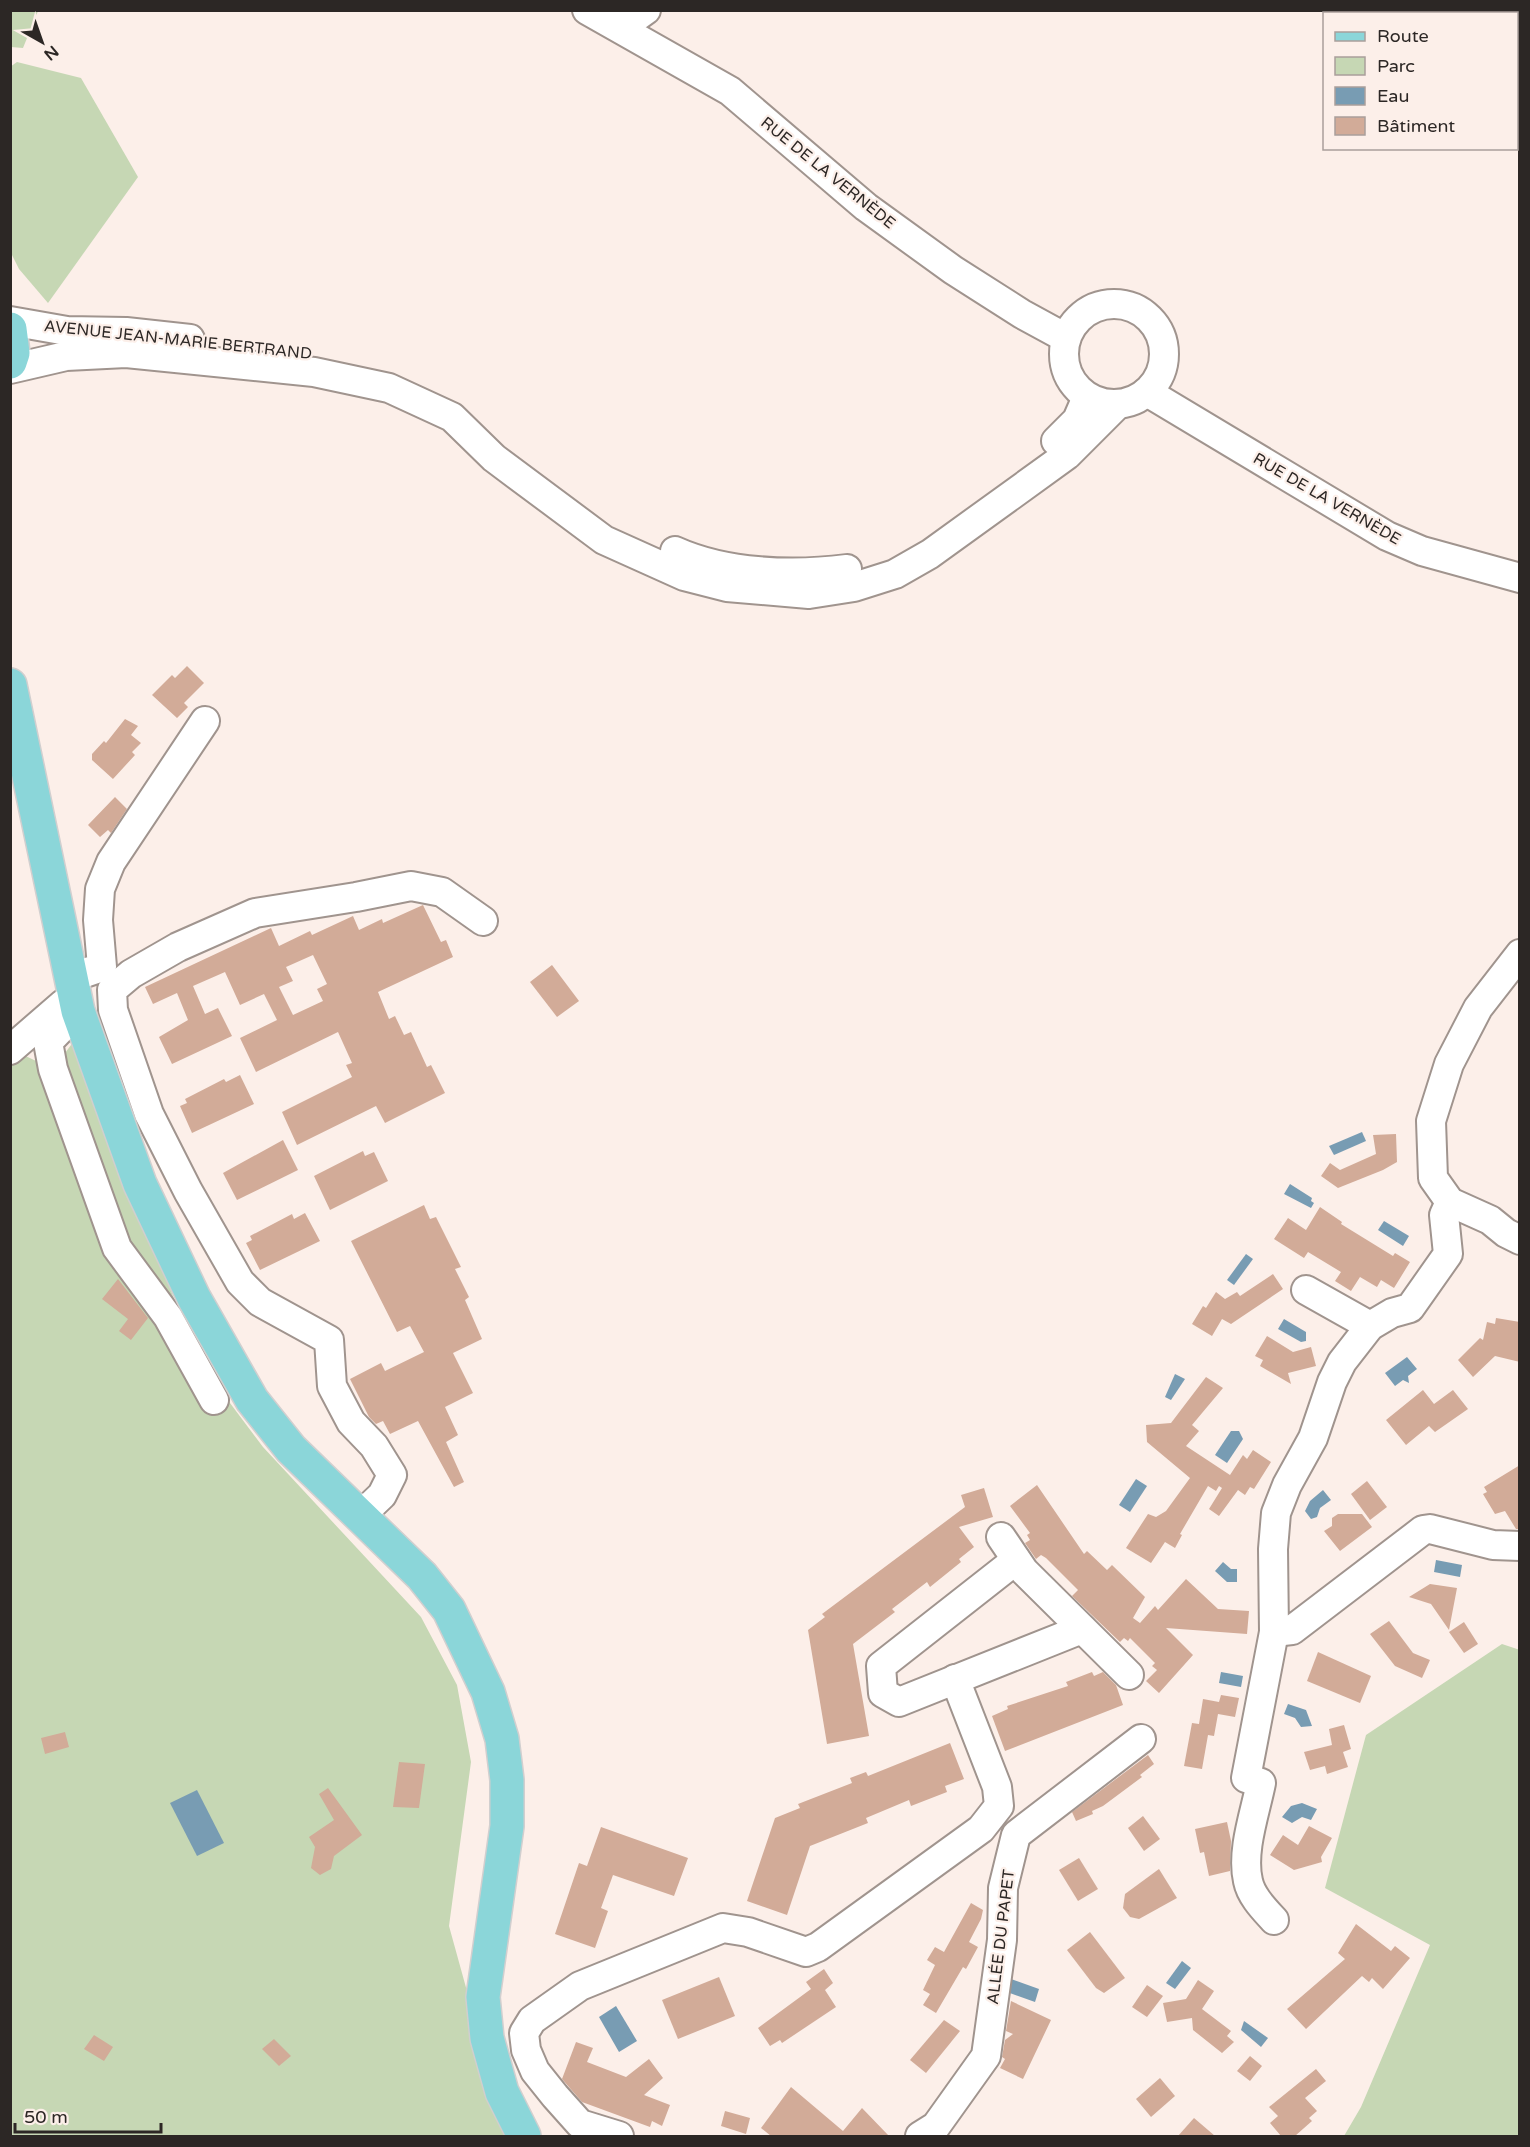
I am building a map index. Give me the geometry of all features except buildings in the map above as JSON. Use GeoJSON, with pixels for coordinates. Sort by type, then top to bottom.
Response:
{"type":"FeatureCollection","features":[{"type":"Feature","properties":{"kind":"main road"},"geometry":{"type":"LineString","coordinates":[[10,328],[14,353],[10,362]]}},
{"type":"Feature","properties":{"kind":"main road"},"geometry":{"type":"LineString","coordinates":[[10,685],[74,995],[140,1184],[223,1353],[252,1400],[291,1449],[422,1576],[449,1610],[489,1692],[502,1739],[507,1780],[507,1827],[483,1997],[487,2038],[502,2092],[524,2136]]}},
{"type":"Feature","properties":{"kind":"street"},"geometry":{"type":"LineString","coordinates":[[621,28],[646,10]]}},
{"type":"Feature","properties":{"kind":"street","name":"RUE DE LA VERNÈDE"},"geometry":{"type":"LineString","coordinates":[[593,12],[730,91],[866,207],[953,270],[1022,314],[1066,338]]}},
{"type":"Feature","properties":{"kind":"street"},"geometry":{"type":"LineString","coordinates":[[1103,305],[1121,305],[1137,310],[1154,326],[1164,348],[1163,364],[1157,379],[1147,392],[1134,401],[1118,404],[1102,403],[1087,397],[1075,386],[1066,372],[1064,355],[1066,338],[1075,323],[1088,312],[1103,305]]}},
{"type":"Feature","properties":{"kind":"street","name":"AVENUE JEAN-MARIE BERTRAND"},"geometry":{"type":"LineString","coordinates":[[10,321],[67,331],[126,332],[309,352],[394,369],[462,402],[507,446],[618,526],[694,560],[777,572],[808,574],[851,569],[888,558],[922,539],[1053,444],[1077,420],[1087,397]]}},
{"type":"Feature","properties":{"kind":"street","name":"AVENUE JEAN-MARIE BERTRAND"},"geometry":{"type":"LineString","coordinates":[[10,369],[66,356],[126,353],[314,372],[389,388],[452,417],[494,458],[604,540],[684,576],[727,586],[809,594],[854,587],[895,573],[930,554],[1067,455],[1118,404]]}},
{"type":"Feature","properties":{"kind":"street","name":"RUE DE LA VERNÈDE"},"geometry":{"type":"LineString","coordinates":[[1147,392],[1387,536],[1422,551],[1520,578]]}},
{"type":"Feature","properties":{"kind":"street"},"geometry":{"type":"LineString","coordinates":[[12,1043],[74,995],[102,967],[98,920],[100,889],[111,862],[205,721]]}},
{"type":"Feature","properties":{"kind":"street"},"geometry":{"type":"LineString","coordinates":[[361,1515],[382,1495],[392,1474],[374,1446],[351,1422],[332,1386],[329,1340],[260,1302],[240,1282],[188,1191],[149,1114],[113,1010],[112,990],[131,974],[178,947],[255,913],[411,886],[442,892],[483,921]]}},
{"type":"Feature","properties":{"kind":"street"},"geometry":{"type":"LineString","coordinates":[[1520,954],[1478,1008],[1454,1054],[1431,1120],[1433,1178],[1450,1202],[1490,1220],[1506,1233],[1520,1239]]}},
{"type":"Feature","properties":{"kind":"street"},"geometry":{"type":"LineString","coordinates":[[74,995],[48,1042],[53,1069],[117,1248],[168,1317],[214,1400]]}},
{"type":"Feature","properties":{"kind":"street"},"geometry":{"type":"LineString","coordinates":[[1274,1920],[1258,1903],[1248,1882],[1246,1861],[1261,1783],[1246,1778],[1274,1632],[1273,1549],[1276,1513],[1287,1485],[1313,1438],[1332,1382],[1342,1362],[1370,1326],[1392,1313],[1410,1308],[1448,1254],[1444,1215],[1450,1202]]}},
{"type":"Feature","properties":{"kind":"street"},"geometry":{"type":"LineString","coordinates":[[1306,1290],[1370,1326]]}},
{"type":"Feature","properties":{"kind":"street"},"geometry":{"type":"LineString","coordinates":[[1274,1632],[1292,1630],[1423,1530],[1430,1528],[1494,1545],[1520,1546]]}},
{"type":"Feature","properties":{"kind":"street"},"geometry":{"type":"LineString","coordinates":[[1082,1629],[899,1702],[883,1693],[881,1666],[1008,1549],[1082,1629],[1130,1675]]}},
{"type":"Feature","properties":{"kind":"street"},"geometry":{"type":"LineString","coordinates":[[620,2136],[580,2124],[535,2071],[526,2050],[524,2033],[532,2020],[580,1986],[723,1928],[748,1932],[806,1952],[818,1947],[981,1828],[999,1806],[997,1787],[955,1679]]}},
{"type":"Feature","properties":{"kind":"street","name":"ALLÉE DU PAPET"},"geometry":{"type":"LineString","coordinates":[[920,2136],[936,2126],[986,2056],[1002,1940],[1003,1888],[1016,1835],[1141,1739]]}},
{"type":"Feature","properties":{"kind":"green space"},"geometry":{"type":"Polygon","coordinates":[[[11,10],[38,11],[23,48],[11,47],[11,10]]]}},
{"type":"Feature","properties":{"kind":"green space"},"geometry":{"type":"Polygon","coordinates":[[[17,62],[81,78],[138,177],[48,303],[19,269],[11,253],[10,67],[17,62]]]}},
{"type":"Feature","properties":{"kind":"green space"},"geometry":{"type":"Polygon","coordinates":[[[77,1037],[180,1315],[215,1383],[263,1447],[421,1617],[457,1685],[471,1762],[449,1926],[507,2136],[11,2136],[11,1057],[15,1051],[53,1069],[77,1037]]]}},
{"type":"Feature","properties":{"kind":"green space"},"geometry":{"type":"Polygon","coordinates":[[[1502,1644],[1520,1650],[1519,2136],[1344,2136],[1361,2107],[1430,1945],[1325,1888],[1366,1735],[1502,1644]]]}},
{"type":"Feature","properties":{"kind":"water"},"geometry":{"type":"Polygon","coordinates":[[[1362,1132],[1366,1141],[1334,1155],[1329,1146],[1362,1132]]]}},
{"type":"Feature","properties":{"kind":"water"},"geometry":{"type":"Polygon","coordinates":[[[1290,1184],[1312,1198],[1311,1201],[1314,1203],[1311,1208],[1284,1194],[1290,1184]]]}},
{"type":"Feature","properties":{"kind":"water"},"geometry":{"type":"Polygon","coordinates":[[[1384,1221],[1409,1236],[1403,1246],[1378,1230],[1384,1221]]]}},
{"type":"Feature","properties":{"kind":"water"},"geometry":{"type":"Polygon","coordinates":[[[1246,1254],[1253,1259],[1234,1285],[1227,1280],[1246,1254]]]}},
{"type":"Feature","properties":{"kind":"water"},"geometry":{"type":"Polygon","coordinates":[[[1284,1319],[1306,1332],[1306,1341],[1301,1342],[1278,1329],[1284,1319]]]}},
{"type":"Feature","properties":{"kind":"water"},"geometry":{"type":"Polygon","coordinates":[[[1407,1357],[1417,1369],[1408,1376],[1409,1383],[1403,1380],[1395,1386],[1385,1373],[1407,1357]]]}},
{"type":"Feature","properties":{"kind":"water"},"geometry":{"type":"Polygon","coordinates":[[[1175,1374],[1185,1379],[1171,1400],[1165,1397],[1175,1374]]]}},
{"type":"Feature","properties":{"kind":"water"},"geometry":{"type":"Polygon","coordinates":[[[1231,1431],[1239,1431],[1243,1439],[1227,1463],[1215,1455],[1231,1431]]]}},
{"type":"Feature","properties":{"kind":"water"},"geometry":{"type":"Polygon","coordinates":[[[1136,1479],[1147,1486],[1130,1512],[1119,1505],[1136,1479]]]}},
{"type":"Feature","properties":{"kind":"water"},"geometry":{"type":"Polygon","coordinates":[[[1323,1490],[1331,1500],[1320,1508],[1317,1517],[1311,1519],[1305,1511],[1310,1501],[1323,1490]]]}},
{"type":"Feature","properties":{"kind":"water"},"geometry":{"type":"Polygon","coordinates":[[[1436,1560],[1462,1565],[1460,1577],[1434,1572],[1436,1560]]]}},
{"type":"Feature","properties":{"kind":"water"},"geometry":{"type":"Polygon","coordinates":[[[1223,1562],[1231,1569],[1237,1569],[1237,1582],[1227,1582],[1215,1571],[1223,1562]]]}},
{"type":"Feature","properties":{"kind":"water"},"geometry":{"type":"Polygon","coordinates":[[[1221,1672],[1243,1676],[1241,1687],[1219,1683],[1221,1672]]]}},
{"type":"Feature","properties":{"kind":"water"},"geometry":{"type":"Polygon","coordinates":[[[1288,1704],[1306,1710],[1312,1726],[1301,1727],[1295,1718],[1284,1714],[1288,1704]]]}},
{"type":"Feature","properties":{"kind":"water"},"geometry":{"type":"Polygon","coordinates":[[[197,1790],[224,1843],[197,1856],[170,1803],[197,1790]]]}},
{"type":"Feature","properties":{"kind":"water"},"geometry":{"type":"Polygon","coordinates":[[[1302,1803],[1317,1809],[1311,1820],[1302,1817],[1292,1823],[1282,1817],[1291,1806],[1302,1803]]]}},
{"type":"Feature","properties":{"kind":"water"},"geometry":{"type":"Polygon","coordinates":[[[1182,1961],[1191,1968],[1175,1989],[1166,1983],[1182,1961]]]}},
{"type":"Feature","properties":{"kind":"water"},"geometry":{"type":"Polygon","coordinates":[[[1011,1979],[1039,1989],[1035,2002],[1007,1992],[1011,1979]]]}},
{"type":"Feature","properties":{"kind":"water"},"geometry":{"type":"Polygon","coordinates":[[[616,2006],[637,2041],[619,2052],[599,2017],[616,2006]]]}},
{"type":"Feature","properties":{"kind":"water"},"geometry":{"type":"Polygon","coordinates":[[[1244,2021],[1268,2038],[1261,2047],[1241,2030],[1244,2021]]]}}]}
